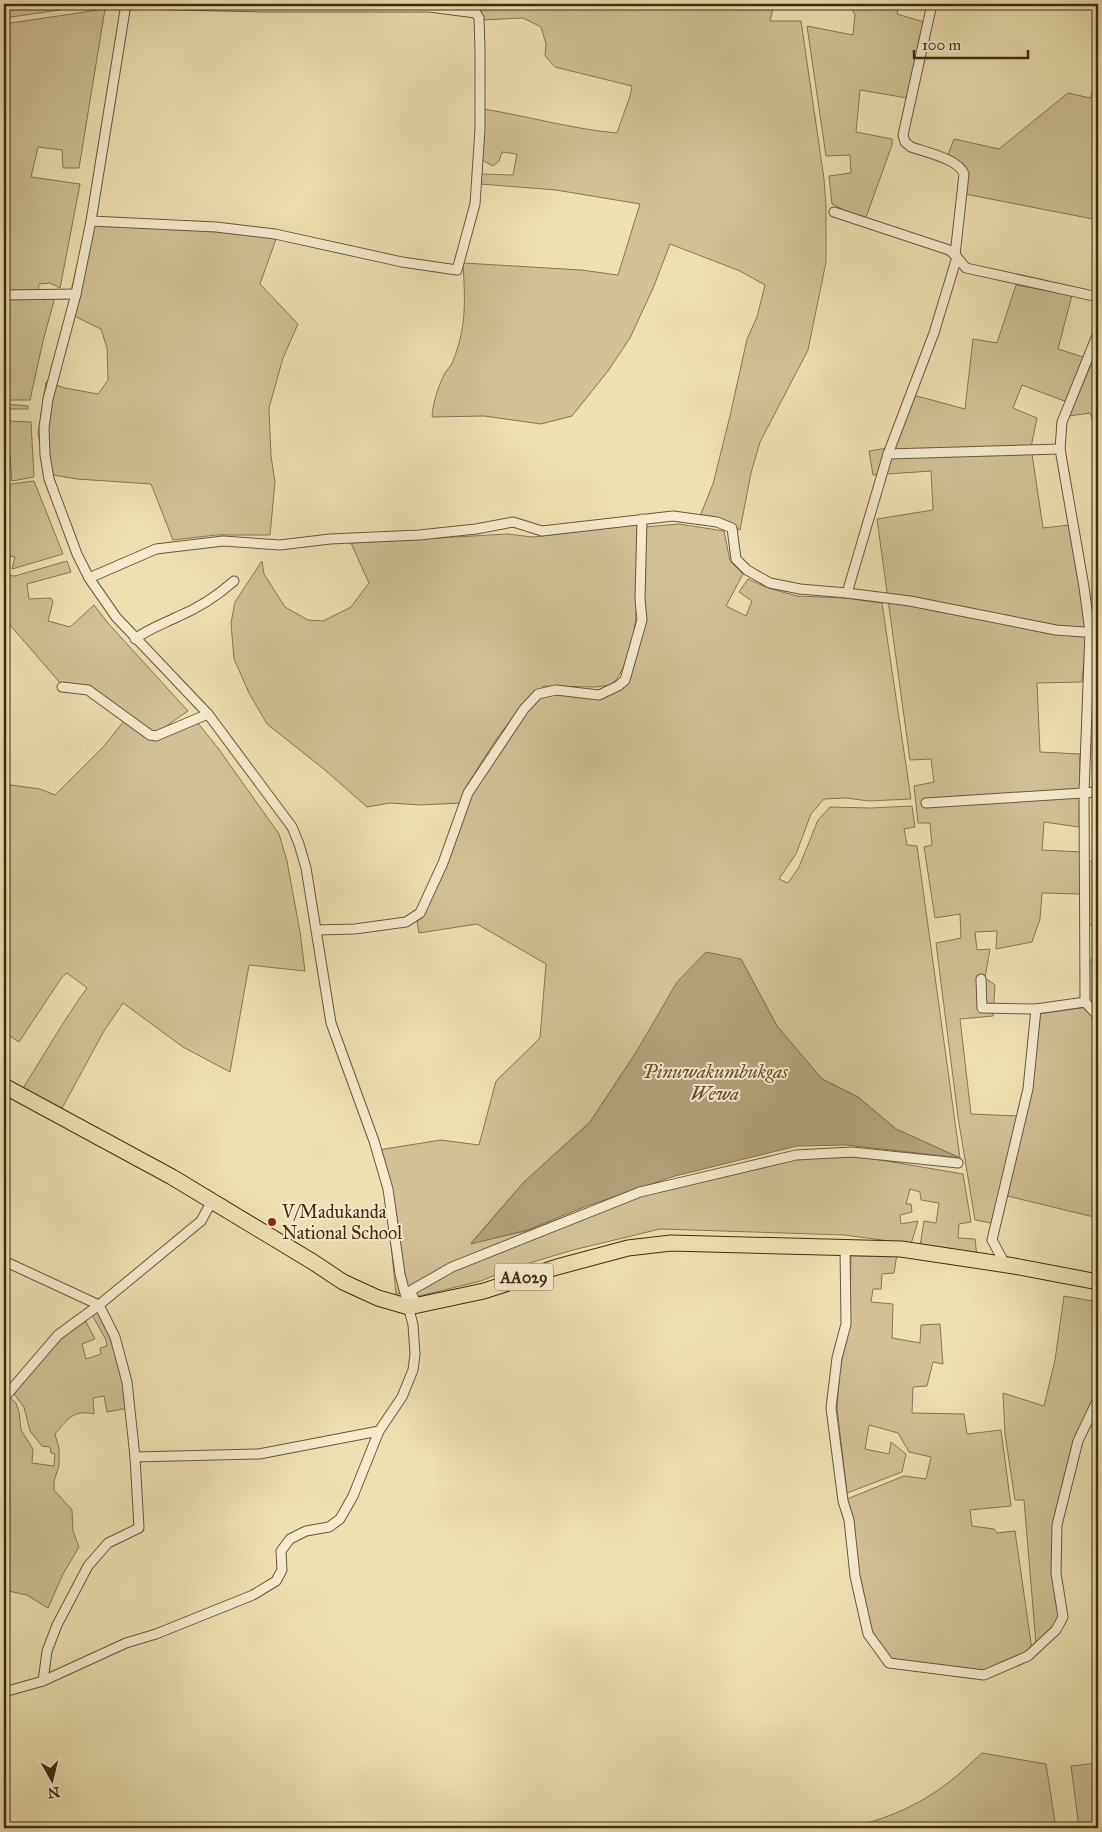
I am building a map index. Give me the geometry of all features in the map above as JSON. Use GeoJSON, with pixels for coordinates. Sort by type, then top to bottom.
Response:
{"type":"FeatureCollection","features":[{"type":"Feature","properties":{"kind":"highway","name":"AA029"},"geometry":{"type":"LineString","coordinates":[[4,1086],[172,1177],[343,1282],[378,1298],[413,1307],[484,1291],[557,1266],[628,1248],[671,1243],[901,1249],[1005,1264],[1098,1282]]}},
{"type":"Feature","properties":{"kind":"street"},"geometry":{"type":"LineString","coordinates":[[126,4],[91,221],[76,294],[48,399],[44,428],[45,456],[49,479],[77,554],[89,578],[116,617],[208,714],[292,828],[306,868],[331,1023],[374,1142],[388,1189],[400,1274],[413,1307]]}},
{"type":"Feature","properties":{"kind":"street"},"geometry":{"type":"LineString","coordinates":[[91,221],[216,227],[275,234],[402,262],[457,270],[475,204],[480,128],[479,18],[476,13],[430,5],[270,7],[131,4]]}},
{"type":"Feature","properties":{"kind":"street"},"geometry":{"type":"LineString","coordinates":[[847,593],[888,454],[934,333],[956,256],[964,174],[962,169],[954,163],[911,147],[905,142],[903,135],[932,4]]}},
{"type":"Feature","properties":{"kind":"street"},"geometry":{"type":"LineString","coordinates":[[834,212],[948,250],[966,268],[1098,297]]}},
{"type":"Feature","properties":{"kind":"street"},"geometry":{"type":"LineString","coordinates":[[4,295],[76,294]]}},
{"type":"Feature","properties":{"kind":"street"},"geometry":{"type":"LineString","coordinates":[[1098,333],[1062,422],[1060,449],[1094,633],[1084,792],[1085,1002],[1098,1016]]}},
{"type":"Feature","properties":{"kind":"street"},"geometry":{"type":"LineString","coordinates":[[888,454],[1060,449]]}},
{"type":"Feature","properties":{"kind":"street"},"geometry":{"type":"LineString","coordinates":[[89,578],[156,549],[224,541],[280,545],[330,539],[419,535],[476,529],[513,522],[542,532],[642,518],[673,516],[717,522],[732,528],[736,559],[747,570],[770,584],[910,601],[1056,630],[1094,633]]}},
{"type":"Feature","properties":{"kind":"street"},"geometry":{"type":"LineString","coordinates":[[317,930],[355,929],[406,922],[420,914],[443,863],[468,793],[524,709],[538,694],[556,690],[599,695],[618,686],[625,680],[642,620],[640,599],[642,518]]}},
{"type":"Feature","properties":{"kind":"street"},"geometry":{"type":"LineString","coordinates":[[135,639],[145,631],[179,617],[213,599],[234,581]]}},
{"type":"Feature","properties":{"kind":"street"},"geometry":{"type":"LineString","coordinates":[[62,687],[88,690],[150,735],[156,736],[208,714]]}},
{"type":"Feature","properties":{"kind":"street"},"geometry":{"type":"LineString","coordinates":[[926,803],[1098,792]]}},
{"type":"Feature","properties":{"kind":"street"},"geometry":{"type":"LineString","coordinates":[[981,978],[982,1008],[1036,1009],[1085,1002]]}},
{"type":"Feature","properties":{"kind":"street"},"geometry":{"type":"LineString","coordinates":[[1005,1264],[992,1240],[1028,1089],[1036,1009]]}},
{"type":"Feature","properties":{"kind":"street"},"geometry":{"type":"LineString","coordinates":[[4,1692],[43,1681],[126,1644],[253,1595],[276,1581],[282,1570],[281,1551],[290,1539],[306,1531],[329,1527],[340,1519],[353,1496],[379,1431],[402,1397],[413,1370],[415,1354],[413,1307],[410,1291],[452,1267],[640,1192],[796,1155],[852,1152],[958,1163]]}},
{"type":"Feature","properties":{"kind":"street"},"geometry":{"type":"LineString","coordinates":[[4,1398],[58,1335],[99,1305],[201,1221],[212,1201]]}},
{"type":"Feature","properties":{"kind":"street"},"geometry":{"type":"LineString","coordinates":[[845,1247],[846,1324],[837,1358],[831,1408],[843,1501],[849,1520],[859,1595],[868,1634],[889,1663],[984,1675],[1028,1656],[1056,1630],[1063,1617],[1056,1573],[1057,1524],[1078,1441],[1098,1399]]}},
{"type":"Feature","properties":{"kind":"street"},"geometry":{"type":"LineString","coordinates":[[4,1261],[99,1305],[115,1337],[127,1382],[135,1457],[139,1528],[108,1543],[88,1566],[57,1625],[47,1651],[43,1681]]}},
{"type":"Feature","properties":{"kind":"street"},"geometry":{"type":"LineString","coordinates":[[135,1457],[259,1454],[379,1431]]}},
{"type":"Feature","properties":{"kind":"shaded area"},"geometry":{"type":"Polygon","coordinates":[[[4,4],[102,4],[4,18],[4,4]]]}},
{"type":"Feature","properties":{"kind":"shaded area"},"geometry":{"type":"Polygon","coordinates":[[[432,4],[774,4],[770,21],[801,21],[824,179],[826,262],[808,350],[760,442],[751,473],[740,530],[724,522],[700,516],[713,484],[747,339],[757,317],[765,285],[740,271],[670,244],[654,286],[630,338],[608,371],[572,416],[541,424],[484,416],[432,417],[437,392],[444,375],[453,361],[461,336],[464,312],[463,263],[581,270],[618,275],[640,204],[556,190],[480,184],[481,174],[513,175],[517,154],[502,152],[499,161],[493,166],[480,159],[483,109],[583,129],[617,133],[632,86],[555,67],[545,56],[546,44],[541,27],[523,18],[482,20],[432,4]]]}},
{"type":"Feature","properties":{"kind":"shaded area"},"geometry":{"type":"Polygon","coordinates":[[[849,4],[899,4],[897,14],[924,22],[907,98],[860,90],[856,132],[892,139],[892,145],[865,220],[832,204],[829,176],[851,173],[850,155],[826,156],[807,26],[853,35],[855,15],[849,4]]]}},
{"type":"Feature","properties":{"kind":"shaded area"},"geometry":{"type":"Polygon","coordinates":[[[105,9],[79,168],[63,168],[62,150],[38,147],[31,177],[80,184],[60,288],[50,283],[39,284],[38,292],[4,294],[4,24],[105,9]]]}},
{"type":"Feature","properties":{"kind":"shaded area"},"geometry":{"type":"Polygon","coordinates":[[[1098,79],[1098,220],[965,194],[965,166],[947,157],[954,139],[999,149],[1068,93],[1090,98],[1098,79]]]}},
{"type":"Feature","properties":{"kind":"shaded area"},"geometry":{"type":"Polygon","coordinates":[[[87,224],[226,231],[276,239],[260,284],[298,324],[283,358],[269,408],[271,456],[275,482],[270,535],[216,535],[173,540],[151,484],[77,479],[47,474],[38,434],[46,382],[65,388],[98,394],[108,380],[107,348],[101,329],[70,314],[72,287],[87,224]]]}},
{"type":"Feature","properties":{"kind":"shaded area"},"geometry":{"type":"Polygon","coordinates":[[[1016,285],[1072,295],[1058,349],[1086,358],[1067,402],[1022,385],[1013,408],[1037,418],[1031,447],[1043,528],[1070,525],[1087,628],[1082,682],[1037,683],[1040,752],[1080,754],[1079,827],[1044,822],[1042,850],[1082,852],[1080,894],[1042,893],[1040,919],[1032,942],[996,949],[997,931],[975,932],[977,950],[990,949],[985,978],[995,985],[993,1016],[960,1019],[971,1114],[1018,1116],[1024,1086],[1032,1015],[1087,1007],[1090,960],[1098,959],[1098,1252],[1094,1252],[1094,1217],[999,1194],[991,1223],[975,1220],[958,1117],[936,943],[961,938],[960,914],[935,918],[924,847],[932,845],[930,823],[918,823],[914,786],[934,782],[931,759],[910,760],[877,519],[933,510],[931,471],[873,475],[869,451],[894,447],[913,395],[965,409],[973,339],[997,343],[1016,285]]]}},
{"type":"Feature","properties":{"kind":"shaded area"},"geometry":{"type":"Polygon","coordinates":[[[4,296],[31,296],[44,300],[55,297],[30,400],[4,400],[4,296]]]}},
{"type":"Feature","properties":{"kind":"shaded area"},"geometry":{"type":"Polygon","coordinates":[[[1098,348],[1098,436],[1090,413],[1069,416],[1098,348]]]}},
{"type":"Feature","properties":{"kind":"shaded area"},"geometry":{"type":"Polygon","coordinates":[[[4,404],[28,406],[28,409],[10,409],[10,421],[31,422],[34,477],[12,481],[10,457],[4,457],[4,404]]]}},
{"type":"Feature","properties":{"kind":"shaded area"},"geometry":{"type":"Polygon","coordinates":[[[34,481],[63,554],[12,569],[15,557],[4,555],[4,485],[34,481]]]}},
{"type":"Feature","properties":{"kind":"shaded area"},"geometry":{"type":"Polygon","coordinates":[[[639,524],[635,628],[631,648],[623,667],[612,685],[595,687],[544,686],[525,701],[495,741],[464,790],[461,803],[420,805],[390,803],[367,807],[325,770],[267,724],[249,693],[234,659],[231,623],[235,602],[262,561],[264,574],[285,607],[308,620],[323,621],[351,607],[369,583],[351,543],[507,534],[533,537],[639,524]]]}},
{"type":"Feature","properties":{"kind":"shaded area"},"geometry":{"type":"Polygon","coordinates":[[[679,524],[724,531],[730,561],[743,574],[726,606],[746,616],[752,601],[739,592],[748,579],[768,588],[797,596],[845,598],[882,603],[911,799],[869,801],[846,798],[824,799],[811,814],[796,854],[779,879],[788,883],[799,867],[818,820],[830,807],[912,806],[915,827],[904,829],[907,845],[917,846],[960,1158],[896,1129],[858,1097],[822,1079],[777,1026],[741,959],[635,1054],[590,1122],[524,1182],[471,1243],[526,1231],[588,1208],[582,1214],[472,1258],[408,1292],[396,1294],[386,1194],[372,1151],[441,1140],[479,1145],[496,1081],[540,1038],[546,964],[477,924],[419,933],[417,921],[435,891],[470,794],[527,709],[540,697],[553,693],[590,697],[627,681],[642,600],[645,527],[679,524]]]}},
{"type":"Feature","properties":{"kind":"shaded area"},"geometry":{"type":"Polygon","coordinates":[[[67,561],[71,572],[27,584],[29,599],[51,598],[53,602],[48,621],[70,627],[94,605],[107,622],[188,711],[155,734],[90,688],[61,684],[4,618],[4,575],[15,576],[67,561]]]}},
{"type":"Feature","properties":{"kind":"shaded area"},"geometry":{"type":"Polygon","coordinates":[[[193,717],[218,748],[279,834],[287,861],[305,971],[249,965],[230,1072],[183,1047],[123,1003],[104,1031],[60,1112],[21,1091],[87,988],[67,973],[62,977],[19,1042],[4,1032],[4,784],[40,789],[55,795],[104,746],[124,721],[143,736],[158,739],[193,717]]]}},
{"type":"Feature","properties":{"kind":"shaded area"},"geometry":{"type":"Polygon","coordinates":[[[1088,861],[1098,861],[1098,925],[1088,925],[1088,861]]]}},
{"type":"Feature","properties":{"kind":"shaded area"},"geometry":{"type":"Polygon","coordinates":[[[851,1155],[963,1174],[971,1222],[959,1224],[958,1238],[975,1239],[977,1257],[920,1246],[924,1221],[936,1223],[939,1203],[921,1200],[920,1192],[910,1189],[906,1204],[911,1204],[912,1212],[900,1215],[901,1224],[918,1221],[911,1244],[845,1235],[660,1229],[573,1250],[510,1269],[481,1281],[415,1297],[413,1292],[453,1270],[641,1195],[796,1159],[851,1155]]]}},
{"type":"Feature","properties":{"kind":"shaded area"},"geometry":{"type":"Polygon","coordinates":[[[851,1251],[897,1254],[894,1273],[882,1274],[881,1289],[873,1289],[871,1302],[893,1304],[892,1338],[920,1343],[921,1325],[940,1324],[943,1364],[933,1362],[927,1386],[913,1387],[912,1413],[964,1414],[967,1434],[1001,1430],[1011,1506],[970,1510],[972,1526],[994,1529],[997,1533],[1015,1531],[1032,1650],[983,1673],[891,1660],[871,1632],[858,1574],[852,1520],[847,1499],[904,1476],[926,1479],[931,1457],[909,1452],[898,1433],[869,1425],[865,1449],[889,1454],[891,1442],[906,1454],[902,1472],[847,1493],[837,1408],[840,1367],[850,1324],[851,1251]]]}},
{"type":"Feature","properties":{"kind":"shaded area"},"geometry":{"type":"Polygon","coordinates":[[[1064,1296],[1098,1302],[1098,1386],[1075,1440],[1054,1524],[1059,1618],[1051,1631],[1036,1644],[1024,1500],[1015,1500],[1005,1434],[1003,1393],[1044,1406],[1055,1360],[1064,1296]]]}},
{"type":"Feature","properties":{"kind":"shaded area"},"geometry":{"type":"Polygon","coordinates":[[[98,1307],[115,1344],[128,1408],[107,1412],[104,1396],[93,1398],[94,1414],[76,1414],[67,1420],[55,1434],[59,1448],[59,1466],[54,1481],[54,1490],[72,1510],[73,1531],[79,1547],[63,1574],[48,1608],[27,1595],[4,1590],[4,1403],[8,1396],[16,1403],[21,1430],[33,1449],[32,1463],[54,1466],[55,1454],[51,1453],[50,1447],[42,1446],[30,1431],[24,1407],[11,1390],[57,1341],[85,1320],[95,1339],[82,1344],[86,1359],[101,1354],[100,1348],[107,1346],[106,1340],[91,1313],[98,1307]]]}},
{"type":"Feature","properties":{"kind":"shaded area"},"geometry":{"type":"Polygon","coordinates":[[[982,1753],[1046,1764],[1056,1828],[846,1828],[874,1821],[926,1798],[962,1772],[982,1753]]]}},
{"type":"Feature","properties":{"kind":"shaded area"},"geometry":{"type":"Polygon","coordinates":[[[1098,1763],[1098,1828],[1079,1828],[1071,1766],[1098,1763]]]}},
{"type":"Feature","properties":{"kind":"water","name":"Pinuwakumbukgas Wewa"},"geometry":{"type":"Polygon","coordinates":[[[706,952],[741,959],[777,1026],[822,1079],[858,1097],[896,1129],[960,1158],[847,1145],[797,1146],[675,1176],[587,1206],[527,1230],[471,1244],[524,1182],[590,1122],[635,1054],[677,982],[706,952]]]}},
{"type":"Feature","properties":{"kind":"place","name":"V/Madukanda National School"},"geometry":{"type":"Point","coordinates":[272,1222]}}]}
